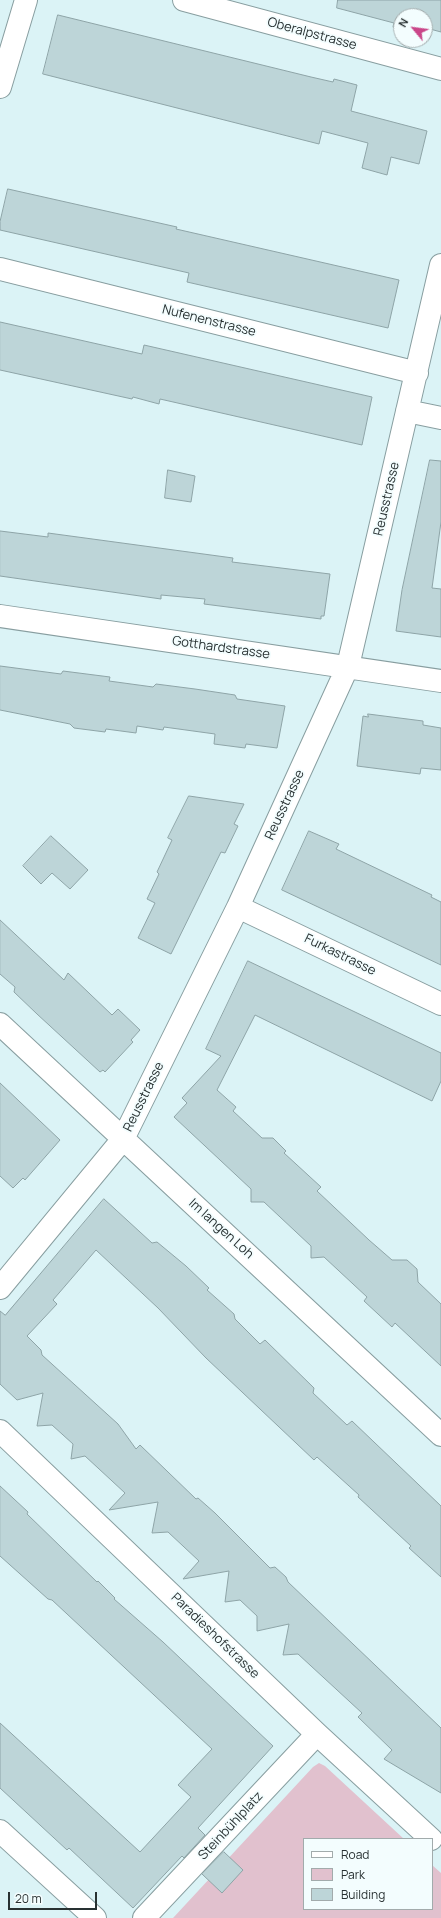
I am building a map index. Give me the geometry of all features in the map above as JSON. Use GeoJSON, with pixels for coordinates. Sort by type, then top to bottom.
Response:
{"type":"FeatureCollection","features":[{"type":"Feature","properties":{"kind":"street"},"geometry":{"type":"LineString","coordinates":[[0,87],[26,0]]}},
{"type":"Feature","properties":{"kind":"street","name":"Oberalpstrasse"},"geometry":{"type":"LineString","coordinates":[[184,0],[441,69]]}},
{"type":"Feature","properties":{"kind":"street","name":"Reusstrasse"},"geometry":{"type":"LineString","coordinates":[[0,1288],[123,1139],[238,907],[348,666],[441,265]]}},
{"type":"Feature","properties":{"kind":"street","name":"Nufenenstrasse"},"geometry":{"type":"LineString","coordinates":[[0,269],[417,372]]}},
{"type":"Feature","properties":{"kind":"street"},"geometry":{"type":"LineString","coordinates":[[407,411],[441,418]]}},
{"type":"Feature","properties":{"kind":"street","name":"Gotthardstrasse"},"geometry":{"type":"LineString","coordinates":[[0,616],[348,666],[441,681]]}},
{"type":"Feature","properties":{"kind":"street","name":"Furkastrasse"},"geometry":{"type":"LineString","coordinates":[[238,907],[441,1004]]}},
{"type":"Feature","properties":{"kind":"street","name":"Im langen Loh"},"geometry":{"type":"LineString","coordinates":[[0,1024],[316,1316],[441,1435]]}},
{"type":"Feature","properties":{"kind":"street","name":"Paradieshofstrasse"},"geometry":{"type":"LineString","coordinates":[[0,1431],[317,1734],[431,1838]]}},
{"type":"Feature","properties":{"kind":"street","name":"Steinbühlplatz"},"geometry":{"type":"LineString","coordinates":[[144,1918],[317,1734]]}},
{"type":"Feature","properties":{"kind":"street"},"geometry":{"type":"LineString","coordinates":[[0,1831],[95,1918]]}},
{"type":"Feature","properties":{"kind":"street","name":"Paradieshofstrasse"},"geometry":{"type":"LineString","coordinates":[[433,1840],[441,1848]]}},
{"type":"Feature","properties":{"kind":"green space"},"geometry":{"type":"Polygon","coordinates":[[[319,1763],[325,1766],[403,1838],[303,1838],[303,1910],[433,1910],[433,1866],[441,1873],[441,1918],[173,1918],[313,1767],[319,1763]]]}},
{"type":"Feature","properties":{"kind":"building"},"geometry":{"type":"Polygon","coordinates":[[[338,0],[441,0],[441,32],[433,30],[433,8],[393,8],[393,23],[337,8],[338,0]]]}},
{"type":"Feature","properties":{"kind":"building"},"geometry":{"type":"Polygon","coordinates":[[[58,15],[311,77],[333,82],[334,79],[357,85],[351,111],[427,131],[419,164],[391,157],[387,175],[362,168],[368,143],[322,131],[319,144],[43,74],[58,15]]]}},
{"type":"Feature","properties":{"kind":"building"},"geometry":{"type":"Polygon","coordinates":[[[8,189],[177,227],[176,229],[399,280],[388,328],[187,282],[189,273],[0,230],[0,222],[8,189]]]}},
{"type":"Feature","properties":{"kind":"building"},"geometry":{"type":"Polygon","coordinates":[[[0,322],[142,354],[144,345],[372,397],[362,445],[160,399],[159,404],[133,397],[132,399],[0,370],[0,322]]]}},
{"type":"Feature","properties":{"kind":"building"},"geometry":{"type":"Polygon","coordinates":[[[430,460],[441,461],[441,522],[432,588],[441,589],[441,637],[396,631],[402,590],[430,460]]]}},
{"type":"Feature","properties":{"kind":"building"},"geometry":{"type":"Polygon","coordinates":[[[168,470],[195,476],[191,502],[165,498],[168,470]]]}},
{"type":"Feature","properties":{"kind":"building"},"geometry":{"type":"Polygon","coordinates":[[[0,531],[48,537],[48,533],[233,558],[232,562],[330,574],[324,616],[321,616],[321,619],[204,604],[205,599],[161,595],[161,599],[0,576],[0,531]]]}},
{"type":"Feature","properties":{"kind":"building"},"geometry":{"type":"Polygon","coordinates":[[[0,666],[61,674],[63,671],[110,677],[109,681],[153,687],[156,684],[195,689],[235,695],[237,699],[285,706],[277,748],[246,744],[245,748],[214,744],[215,734],[164,727],[163,730],[137,726],[136,733],[106,729],[105,732],[74,728],[70,724],[0,710],[0,666]]]}},
{"type":"Feature","properties":{"kind":"building"},"geometry":{"type":"Polygon","coordinates":[[[368,714],[423,721],[423,725],[441,728],[441,770],[421,768],[420,774],[357,766],[363,716],[368,717],[368,714]]]}},
{"type":"Feature","properties":{"kind":"building"},"geometry":{"type":"Polygon","coordinates":[[[189,796],[244,804],[234,824],[238,826],[225,853],[221,852],[171,954],[138,938],[155,903],[147,899],[159,874],[157,872],[172,840],[168,838],[189,796]]]}},
{"type":"Feature","properties":{"kind":"building"},"geometry":{"type":"Polygon","coordinates":[[[309,831],[339,844],[336,849],[432,895],[431,897],[441,902],[441,965],[282,890],[309,831]]]}},
{"type":"Feature","properties":{"kind":"building"},"geometry":{"type":"Polygon","coordinates":[[[51,836],[88,870],[70,889],[52,873],[41,884],[23,866],[51,836]]]}},
{"type":"Feature","properties":{"kind":"building"},"geometry":{"type":"Polygon","coordinates":[[[0,920],[64,980],[68,973],[112,1015],[118,1009],[140,1030],[131,1040],[133,1042],[105,1072],[103,1070],[100,1072],[37,1014],[14,992],[15,987],[0,974],[0,920]]]}},
{"type":"Feature","properties":{"kind":"building"},"geometry":{"type":"Polygon","coordinates":[[[248,961],[441,1053],[441,1081],[432,1101],[255,1015],[217,1090],[236,1107],[233,1111],[262,1138],[273,1138],[286,1151],[284,1153],[321,1187],[317,1191],[369,1240],[392,1260],[407,1260],[417,1269],[418,1282],[441,1304],[441,1366],[395,1323],[392,1327],[364,1301],[367,1297],[324,1257],[311,1258],[311,1246],[264,1202],[251,1202],[251,1189],[174,1117],[187,1103],[182,1098],[221,1056],[206,1049],[248,961]]]}},
{"type":"Feature","properties":{"kind":"building"},"geometry":{"type":"Polygon","coordinates":[[[0,1083],[60,1140],[25,1180],[23,1178],[13,1188],[0,1176],[0,1083]]]}},
{"type":"Feature","properties":{"kind":"building"},"geometry":{"type":"Polygon","coordinates":[[[104,1199],[152,1243],[157,1242],[186,1266],[209,1288],[207,1290],[234,1314],[235,1319],[260,1344],[265,1340],[314,1388],[313,1393],[347,1425],[352,1421],[441,1506],[441,1577],[409,1548],[411,1546],[358,1497],[359,1495],[317,1457],[314,1460],[206,1358],[158,1308],[96,1250],[53,1300],[57,1304],[27,1336],[41,1350],[42,1355],[118,1424],[136,1449],[140,1445],[196,1499],[198,1498],[215,1513],[270,1568],[275,1567],[286,1577],[288,1582],[441,1728],[441,1793],[384,1759],[392,1750],[358,1717],[362,1713],[298,1654],[283,1655],[289,1624],[257,1631],[257,1616],[240,1600],[225,1602],[229,1571],[183,1579],[199,1561],[168,1532],[152,1533],[158,1502],[109,1510],[125,1493],[85,1456],[71,1459],[73,1444],[52,1425],[37,1426],[43,1393],[17,1400],[0,1384],[0,1311],[5,1315],[104,1199]]]}},
{"type":"Feature","properties":{"kind":"building"},"geometry":{"type":"Polygon","coordinates":[[[0,1486],[28,1512],[27,1514],[97,1582],[98,1581],[115,1598],[114,1599],[163,1642],[273,1746],[198,1828],[205,1835],[184,1858],[182,1856],[133,1908],[69,1848],[67,1850],[0,1788],[0,1723],[140,1852],[191,1797],[178,1785],[212,1749],[52,1600],[48,1599],[0,1556],[0,1486]]]}},
{"type":"Feature","properties":{"kind":"building"},"geometry":{"type":"Polygon","coordinates":[[[224,1852],[243,1870],[222,1893],[202,1874],[224,1852]]]}}]}
